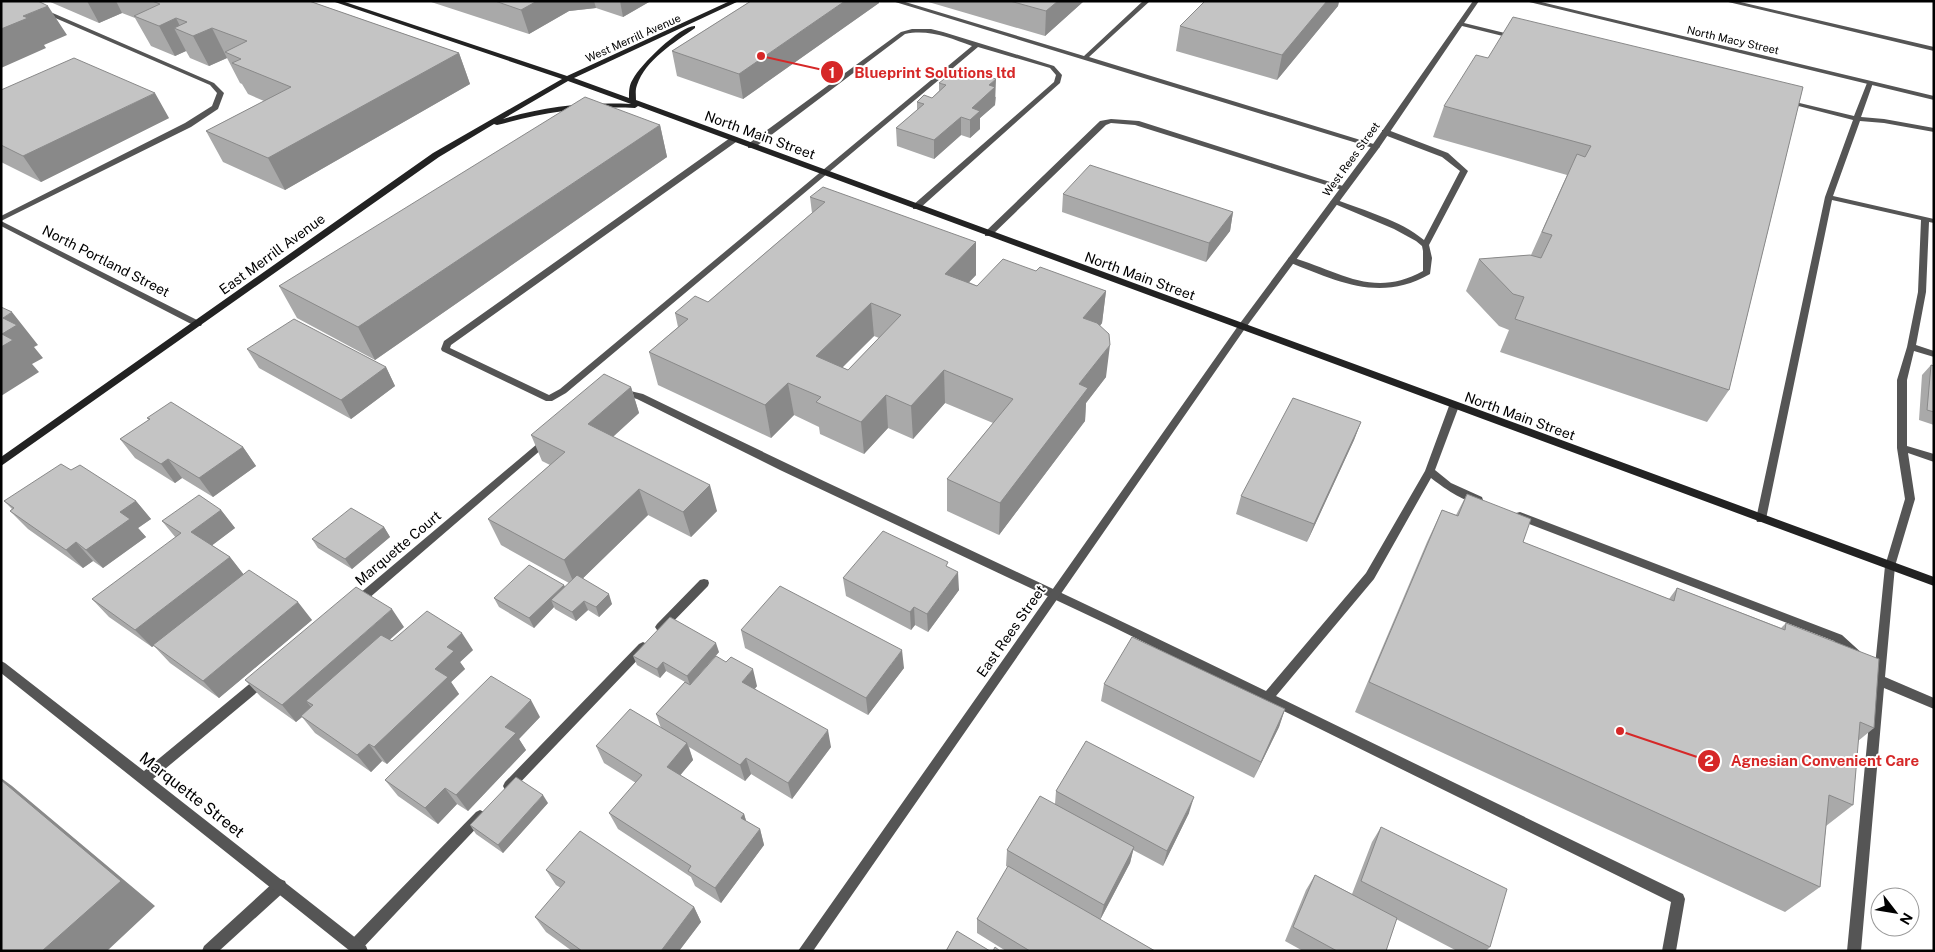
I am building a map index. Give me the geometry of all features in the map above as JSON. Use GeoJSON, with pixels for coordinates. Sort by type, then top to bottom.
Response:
{"type":"FeatureCollection","features":[{"type":"Feature","properties":{"kind":"main road","name":"North Main Street"},"geometry":{"type":"LineString","coordinates":[[335,1],[633,102],[1241,328],[1934,582]]}},
{"type":"Feature","properties":{"kind":"main road","name":"West Merrill Avenue"},"geometry":{"type":"LineString","coordinates":[[566,79],[736,1]]}},
{"type":"Feature","properties":{"kind":"main road"},"geometry":{"type":"LineString","coordinates":[[633,102],[633,85],[659,52],[683,33],[725,7]]}},
{"type":"Feature","properties":{"kind":"main road","name":"East Merrill Avenue"},"geometry":{"type":"LineString","coordinates":[[1,462],[436,155],[566,79]]}},
{"type":"Feature","properties":{"kind":"main road"},"geometry":{"type":"LineString","coordinates":[[475,131],[520,116],[549,110],[607,104],[648,108]]}},
{"type":"Feature","properties":{"kind":"street"},"geometry":{"type":"LineString","coordinates":[[1,218],[188,125],[215,107],[221,93],[212,84],[19,1]]}},
{"type":"Feature","properties":{"kind":"street"},"geometry":{"type":"LineString","coordinates":[[894,1],[1376,146]]}},
{"type":"Feature","properties":{"kind":"street"},"geometry":{"type":"LineString","coordinates":[[1085,58],[1147,1]]}},
{"type":"Feature","properties":{"kind":"street","name":"West Rees Street"},"geometry":{"type":"LineString","coordinates":[[1241,328],[1376,146],[1476,1]]}},
{"type":"Feature","properties":{"kind":"street","name":"North Macy Street"},"geometry":{"type":"LineString","coordinates":[[1528,1],[1934,98]]}},
{"type":"Feature","properties":{"kind":"street"},"geometry":{"type":"LineString","coordinates":[[1726,1],[1934,48]]}},
{"type":"Feature","properties":{"kind":"street"},"geometry":{"type":"LineString","coordinates":[[1460,24],[1528,40]]}},
{"type":"Feature","properties":{"kind":"street"},"geometry":{"type":"LineString","coordinates":[[751,146],[904,33],[916,29],[926,30],[1052,67],[1059,75],[1057,83],[916,207]]}},
{"type":"Feature","properties":{"kind":"street"},"geometry":{"type":"LineString","coordinates":[[733,140],[447,343],[444,347],[445,349],[549,399],[563,391],[977,45]]}},
{"type":"Feature","properties":{"kind":"street"},"geometry":{"type":"LineString","coordinates":[[1761,519],[1829,197],[1870,83]]}},
{"type":"Feature","properties":{"kind":"street"},"geometry":{"type":"LineString","coordinates":[[1780,101],[1857,120],[1884,121],[1934,130]]}},
{"type":"Feature","properties":{"kind":"street"},"geometry":{"type":"LineString","coordinates":[[988,234],[1103,123],[1111,121],[1136,122],[1345,188]]}},
{"type":"Feature","properties":{"kind":"street"},"geometry":{"type":"LineString","coordinates":[[1291,260],[1355,283],[1393,286],[1415,281],[1427,272],[1428,259],[1425,245],[1464,171],[1445,155],[1386,132]]}},
{"type":"Feature","properties":{"kind":"street"},"geometry":{"type":"LineString","coordinates":[[1829,197],[1930,220],[1922,292],[1911,348],[1902,380],[1902,448],[1910,499],[1890,566],[1854,951]]}},
{"type":"Feature","properties":{"kind":"street"},"geometry":{"type":"LineString","coordinates":[[1334,202],[1400,229],[1425,245]]}},
{"type":"Feature","properties":{"kind":"street","name":"North Portland Street"},"geometry":{"type":"LineString","coordinates":[[1,223],[198,324]]}},
{"type":"Feature","properties":{"kind":"street","name":"East Rees Street"},"geometry":{"type":"LineString","coordinates":[[804,951],[1241,328]]}},
{"type":"Feature","properties":{"kind":"street"},"geometry":{"type":"LineString","coordinates":[[1911,348],[1934,354]]}},
{"type":"Feature","properties":{"kind":"street"},"geometry":{"type":"LineString","coordinates":[[608,390],[640,396],[784,467],[1055,594],[1268,697],[1678,899],[1669,951]]}},
{"type":"Feature","properties":{"kind":"street"},"geometry":{"type":"LineString","coordinates":[[1268,697],[1370,576],[1430,471],[1454,406]]}},
{"type":"Feature","properties":{"kind":"street","name":"Marquette Court"},"geometry":{"type":"LineString","coordinates":[[350,608],[553,435]]}},
{"type":"Feature","properties":{"kind":"street"},"geometry":{"type":"LineString","coordinates":[[1902,448],[1934,458]]}},
{"type":"Feature","properties":{"kind":"street"},"geometry":{"type":"LineString","coordinates":[[1430,471],[1447,486],[1487,504]]}},
{"type":"Feature","properties":{"kind":"street"},"geometry":{"type":"LineString","coordinates":[[1506,511],[1838,638],[1854,650],[1879,680],[1934,704]]}},
{"type":"Feature","properties":{"kind":"street"},"geometry":{"type":"LineString","coordinates":[[500,796],[704,583]]}},
{"type":"Feature","properties":{"kind":"street","name":"Marquette Street"},"geometry":{"type":"LineString","coordinates":[[1,666],[358,948]]}},
{"type":"Feature","properties":{"kind":"street"},"geometry":{"type":"LineString","coordinates":[[145,778],[273,672]]}},
{"type":"Feature","properties":{"kind":"street"},"geometry":{"type":"LineString","coordinates":[[358,948],[486,810]]}},
{"type":"Feature","properties":{"kind":"street"},"geometry":{"type":"LineString","coordinates":[[209,951],[280,886]]}},
{"type":"Feature","properties":{"kind":"building"},"geometry":{"type":"Polygon","coordinates":[[[1,1],[38,1],[48,6],[23,16],[28,18],[1,29],[1,1]]]}},
{"type":"Feature","properties":{"kind":"building"},"geometry":{"type":"Polygon","coordinates":[[[152,1],[309,1],[459,53],[268,158],[206,131],[291,87],[232,63],[241,59],[225,52],[247,41],[212,28],[193,36],[174,28],[187,22],[176,18],[159,26],[134,16],[160,4],[152,1]]]}},
{"type":"Feature","properties":{"kind":"building"},"geometry":{"type":"Polygon","coordinates":[[[495,1],[537,1],[521,10],[495,1]]]}},
{"type":"Feature","properties":{"kind":"building"},"geometry":{"type":"Polygon","coordinates":[[[751,1],[845,1],[739,74],[672,51],[751,1]]]}},
{"type":"Feature","properties":{"kind":"building"},"geometry":{"type":"Polygon","coordinates":[[[1010,1],[1058,1],[1046,11],[1010,1]]]}},
{"type":"Feature","properties":{"kind":"building"},"geometry":{"type":"Polygon","coordinates":[[[1205,1],[1327,1],[1282,55],[1180,26],[1205,1]]]}},
{"type":"Feature","properties":{"kind":"building"},"geometry":{"type":"Polygon","coordinates":[[[1513,17],[1803,87],[1729,390],[1515,319],[1524,297],[1513,294],[1479,259],[1530,255],[1541,258],[1552,235],[1542,232],[1577,154],[1585,157],[1591,146],[1444,106],[1476,55],[1488,58],[1513,17]]]}},
{"type":"Feature","properties":{"kind":"building"},"geometry":{"type":"Polygon","coordinates":[[[74,58],[155,93],[23,156],[1,145],[1,90],[74,58]]]}},
{"type":"Feature","properties":{"kind":"building"},"geometry":{"type":"Polygon","coordinates":[[[965,70],[996,79],[989,85],[995,87],[972,108],[980,111],[970,120],[961,117],[934,140],[896,128],[924,104],[917,102],[924,95],[932,98],[946,85],[939,83],[948,76],[955,78],[965,70]]]}},
{"type":"Feature","properties":{"kind":"building"},"geometry":{"type":"Polygon","coordinates":[[[585,97],[660,125],[358,327],[279,286],[585,97]]]}},
{"type":"Feature","properties":{"kind":"building"},"geometry":{"type":"Polygon","coordinates":[[[1090,165],[1233,212],[1209,243],[1063,194],[1090,165]]]}},
{"type":"Feature","properties":{"kind":"building"},"geometry":{"type":"Polygon","coordinates":[[[823,187],[976,242],[945,274],[977,286],[1003,259],[1036,271],[1040,267],[1106,291],[1083,318],[1097,323],[1109,334],[1110,345],[1079,384],[1088,388],[1000,503],[947,479],[1013,399],[944,370],[911,406],[886,395],[861,422],[816,402],[821,397],[788,383],[765,405],[649,352],[688,319],[675,313],[695,296],[708,302],[825,202],[810,197],[823,187]],[[871,303],[816,356],[848,370],[901,315],[871,303]]]}},
{"type":"Feature","properties":{"kind":"building"},"geometry":{"type":"Polygon","coordinates":[[[1,307],[12,312],[3,318],[17,325],[2,334],[13,340],[1,347],[1,307]]]}},
{"type":"Feature","properties":{"kind":"building"},"geometry":{"type":"Polygon","coordinates":[[[294,319],[386,367],[341,400],[247,349],[294,319]]]}},
{"type":"Feature","properties":{"kind":"building"},"geometry":{"type":"Polygon","coordinates":[[[1931,365],[1934,366],[1934,412],[1927,410],[1931,365]]]}},
{"type":"Feature","properties":{"kind":"building"},"geometry":{"type":"Polygon","coordinates":[[[604,374],[631,387],[588,424],[710,485],[683,512],[639,489],[564,560],[488,519],[565,452],[531,435],[604,374]]]}},
{"type":"Feature","properties":{"kind":"building"},"geometry":{"type":"Polygon","coordinates":[[[1293,398],[1361,422],[1314,524],[1241,496],[1293,398]]]}},
{"type":"Feature","properties":{"kind":"building"},"geometry":{"type":"Polygon","coordinates":[[[171,402],[243,447],[199,478],[168,459],[161,464],[120,439],[171,402]]]}},
{"type":"Feature","properties":{"kind":"building"},"geometry":{"type":"Polygon","coordinates":[[[61,464],[71,470],[80,465],[136,501],[120,512],[130,519],[86,550],[76,542],[66,550],[10,511],[14,508],[4,501],[61,464]]]}},
{"type":"Feature","properties":{"kind":"building"},"geometry":{"type":"Polygon","coordinates":[[[1467,494],[1531,519],[1523,542],[1674,601],[1677,588],[1785,630],[1786,623],[1879,659],[1874,728],[1860,722],[1853,805],[1829,795],[1820,887],[1369,682],[1442,510],[1458,516],[1467,494]]]}},
{"type":"Feature","properties":{"kind":"building"},"geometry":{"type":"Polygon","coordinates":[[[199,495],[221,510],[191,532],[230,557],[135,630],[92,599],[181,533],[162,521],[199,495]]]}},
{"type":"Feature","properties":{"kind":"building"},"geometry":{"type":"Polygon","coordinates":[[[351,508],[384,527],[345,559],[312,539],[351,508]]]}},
{"type":"Feature","properties":{"kind":"building"},"geometry":{"type":"Polygon","coordinates":[[[883,531],[948,562],[946,566],[958,572],[927,614],[914,607],[910,612],[843,578],[883,531]]]}},
{"type":"Feature","properties":{"kind":"building"},"geometry":{"type":"Polygon","coordinates":[[[529,565],[564,585],[529,618],[494,598],[529,565]]]}},
{"type":"Feature","properties":{"kind":"building"},"geometry":{"type":"Polygon","coordinates":[[[249,570],[298,602],[203,681],[153,645],[249,570]]]}},
{"type":"Feature","properties":{"kind":"building"},"geometry":{"type":"Polygon","coordinates":[[[577,575],[609,594],[596,607],[584,601],[572,612],[551,600],[577,575]]]}},
{"type":"Feature","properties":{"kind":"building"},"geometry":{"type":"Polygon","coordinates":[[[780,586],[902,650],[866,698],[741,630],[780,586]]]}},
{"type":"Feature","properties":{"kind":"building"},"geometry":{"type":"Polygon","coordinates":[[[356,587],[392,609],[282,705],[245,680],[356,587]]]}},
{"type":"Feature","properties":{"kind":"building"},"geometry":{"type":"Polygon","coordinates":[[[427,611],[462,633],[447,647],[454,651],[435,669],[448,677],[374,747],[369,744],[357,755],[301,716],[313,705],[306,701],[381,635],[392,641],[427,611]]]}},
{"type":"Feature","properties":{"kind":"building"},"geometry":{"type":"Polygon","coordinates":[[[670,617],[716,643],[687,676],[663,662],[657,669],[633,656],[670,617]]]}},
{"type":"Feature","properties":{"kind":"building"},"geometry":{"type":"Polygon","coordinates":[[[1132,637],[1285,709],[1261,762],[1104,684],[1132,637]]]}},
{"type":"Feature","properties":{"kind":"building"},"geometry":{"type":"Polygon","coordinates":[[[716,656],[726,662],[731,657],[753,669],[742,682],[828,730],[788,783],[746,758],[740,765],[656,714],[685,682],[690,685],[716,656]]]}},
{"type":"Feature","properties":{"kind":"building"},"geometry":{"type":"Polygon","coordinates":[[[491,676],[531,700],[505,727],[516,733],[456,795],[445,788],[425,808],[385,780],[491,676]]]}},
{"type":"Feature","properties":{"kind":"building"},"geometry":{"type":"Polygon","coordinates":[[[630,709],[687,743],[667,767],[744,814],[741,818],[760,829],[715,888],[688,871],[691,866],[609,813],[642,775],[596,746],[630,709]]]}},
{"type":"Feature","properties":{"kind":"building"},"geometry":{"type":"Polygon","coordinates":[[[1086,741],[1194,797],[1167,851],[1056,791],[1086,741]]]}},
{"type":"Feature","properties":{"kind":"building"},"geometry":{"type":"Polygon","coordinates":[[[516,777],[543,795],[498,845],[470,825],[516,777]]]}},
{"type":"Feature","properties":{"kind":"building"},"geometry":{"type":"Polygon","coordinates":[[[1,780],[121,881],[42,951],[1,951],[1,780]]]}},
{"type":"Feature","properties":{"kind":"building"},"geometry":{"type":"Polygon","coordinates":[[[1040,796],[1134,847],[1104,905],[1007,850],[1040,796]]]}},
{"type":"Feature","properties":{"kind":"building"},"geometry":{"type":"Polygon","coordinates":[[[1381,827],[1507,889],[1490,947],[1361,881],[1381,827]]]}},
{"type":"Feature","properties":{"kind":"building"},"geometry":{"type":"Polygon","coordinates":[[[580,831],[694,907],[661,951],[582,951],[535,917],[565,882],[546,870],[580,831]]]}},
{"type":"Feature","properties":{"kind":"building"},"geometry":{"type":"Polygon","coordinates":[[[1008,866],[1155,951],[1030,951],[977,919],[1008,866]]]}},
{"type":"Feature","properties":{"kind":"building"},"geometry":{"type":"Polygon","coordinates":[[[1315,875],[1397,918],[1386,951],[1337,951],[1293,927],[1315,875]]]}},
{"type":"Feature","properties":{"kind":"building"},"geometry":{"type":"Polygon","coordinates":[[[957,931],[990,951],[946,951],[957,931]]]}},
{"type":"Feature","properties":{"kind":"place","name":"Blueprint Solutions ltd"},"geometry":{"type":"Point","coordinates":[761,56]}},
{"type":"Feature","properties":{"kind":"place","name":"Agnesian Convenient Care"},"geometry":{"type":"Point","coordinates":[1620,731]}}]}
